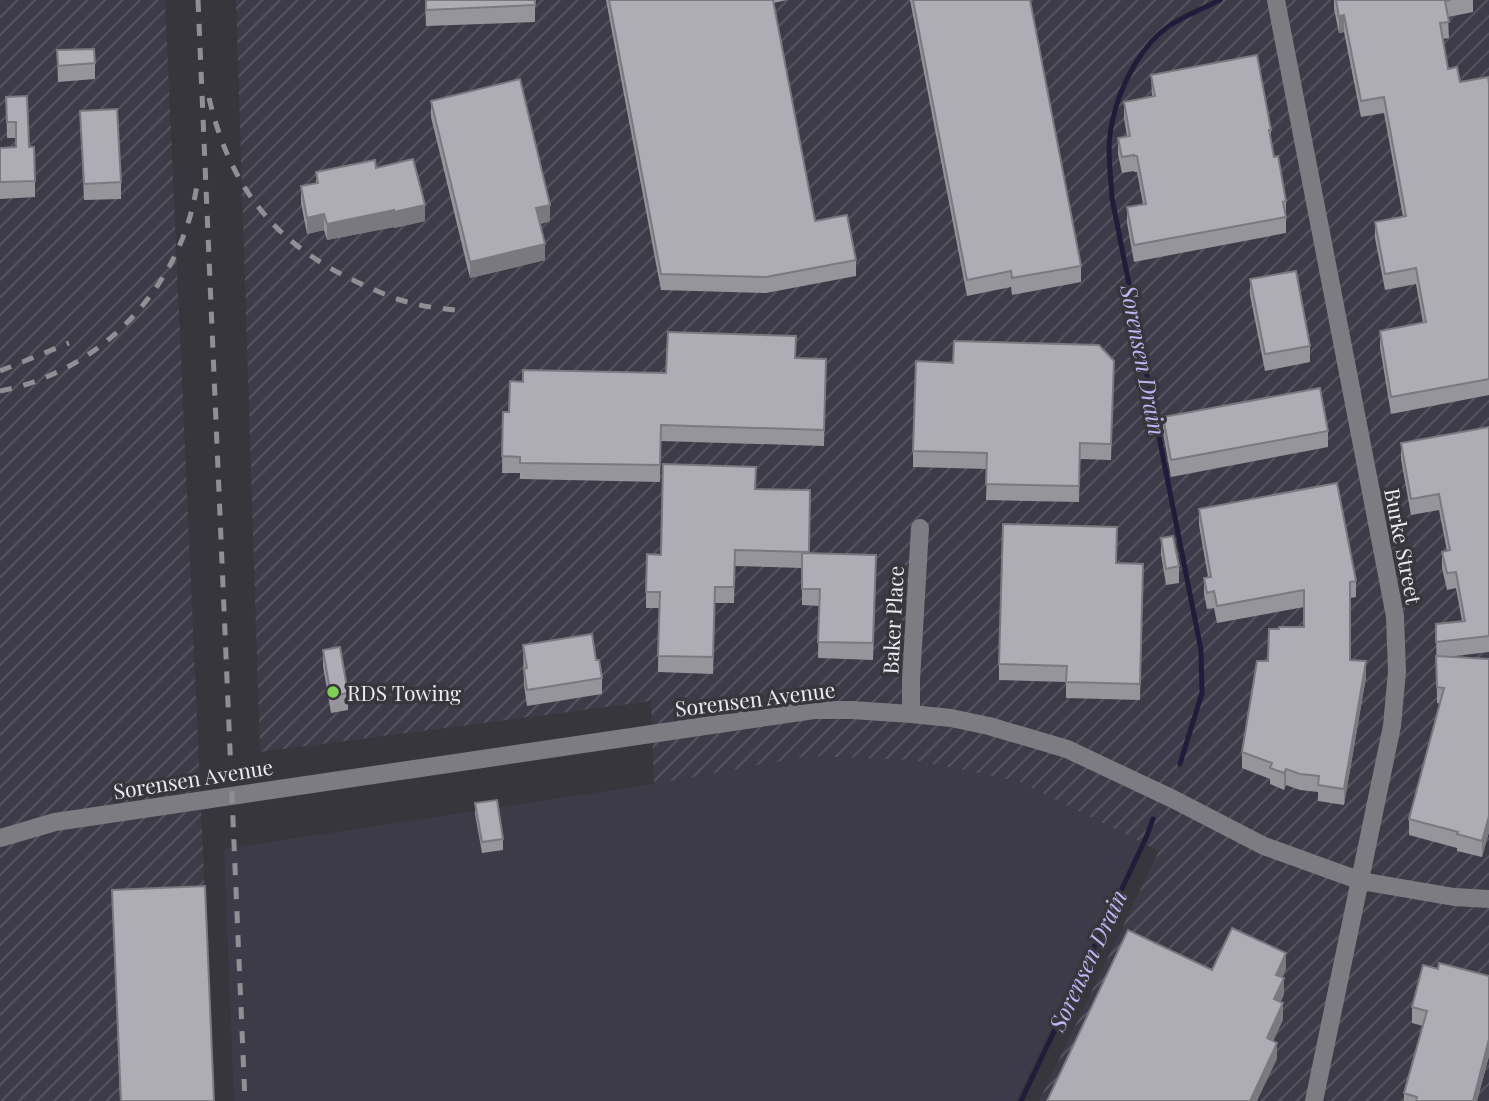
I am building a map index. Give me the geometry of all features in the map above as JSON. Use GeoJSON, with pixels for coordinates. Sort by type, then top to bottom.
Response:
{"type":"FeatureCollection","features":[{"type":"Feature","properties":{"kind":"street","name":"Burke Street"},"geometry":{"type":"LineString","coordinates":[[1276,0],[1395,616],[1397,673],[1392,726],[1314,1101]]}},
{"type":"Feature","properties":{"kind":"street","name":"Baker Place"},"geometry":{"type":"LineString","coordinates":[[911,714],[920,528]]}},
{"type":"Feature","properties":{"kind":"street","name":"Sorensen Avenue"},"geometry":{"type":"LineString","coordinates":[[0,838],[55,822],[814,710],[852,710],[951,718],[989,726],[1067,750],[1173,799],[1264,846],[1361,881],[1454,897],[1489,899]]}},
{"type":"Feature","properties":{"kind":"shaded area"},"geometry":{"type":"Polygon","coordinates":[[[0,0],[165,0],[214,1101],[0,1101],[0,0]]]}},
{"type":"Feature","properties":{"kind":"shaded area"},"geometry":{"type":"Polygon","coordinates":[[[236,0],[1489,0],[1489,1101],[1039,1101],[1159,851],[1018,781],[913,760],[808,756],[654,784],[651,701],[260,752],[236,0]]]}},
{"type":"Feature","properties":{"kind":"shaded area"},"geometry":{"type":"Polygon","coordinates":[[[808,756],[913,760],[1019,781],[1142,842],[1016,1101],[234,1101],[224,849],[654,784],[808,756]]]}},
{"type":"Feature","properties":{"kind":"building"},"geometry":{"type":"Polygon","coordinates":[[[426,0],[535,0],[535,5],[426,10],[426,0]]]}},
{"type":"Feature","properties":{"kind":"building"},"geometry":{"type":"Polygon","coordinates":[[[609,0],[773,0],[815,221],[847,215],[856,260],[766,277],[661,274],[609,0]]]}},
{"type":"Feature","properties":{"kind":"building"},"geometry":{"type":"Polygon","coordinates":[[[913,0],[1030,0],[1081,266],[1012,278],[1011,271],[967,280],[913,0]]]}},
{"type":"Feature","properties":{"kind":"building"},"geometry":{"type":"Polygon","coordinates":[[[1336,0],[1451,0],[1445,1],[1449,22],[1440,23],[1448,69],[1457,67],[1460,82],[1488,77],[1489,379],[1391,397],[1380,331],[1426,322],[1416,268],[1385,274],[1375,222],[1406,216],[1384,97],[1361,101],[1344,15],[1339,17],[1336,0]]]}},
{"type":"Feature","properties":{"kind":"building"},"geometry":{"type":"Polygon","coordinates":[[[94,49],[95,63],[58,66],[57,50],[94,49]]]}},
{"type":"Feature","properties":{"kind":"building"},"geometry":{"type":"Polygon","coordinates":[[[1257,55],[1274,157],[1278,156],[1286,217],[1134,245],[1127,207],[1146,204],[1137,156],[1122,157],[1118,138],[1130,136],[1124,102],[1155,96],[1151,75],[1257,55]]]}},
{"type":"Feature","properties":{"kind":"building"},"geometry":{"type":"Polygon","coordinates":[[[520,79],[550,205],[536,208],[545,244],[470,262],[431,101],[520,79]]]}},
{"type":"Feature","properties":{"kind":"building"},"geometry":{"type":"Polygon","coordinates":[[[27,96],[29,147],[34,147],[35,181],[0,182],[0,148],[16,147],[16,122],[7,122],[6,97],[27,96]]]}},
{"type":"Feature","properties":{"kind":"building"},"geometry":{"type":"Polygon","coordinates":[[[117,109],[121,182],[84,184],[80,111],[117,109]]]}},
{"type":"Feature","properties":{"kind":"building"},"geometry":{"type":"Polygon","coordinates":[[[413,159],[425,205],[327,224],[324,214],[307,218],[301,186],[318,183],[316,172],[375,160],[376,168],[413,159]]]}},
{"type":"Feature","properties":{"kind":"building"},"geometry":{"type":"Polygon","coordinates":[[[1296,271],[1310,346],[1265,354],[1250,279],[1296,271]]]}},
{"type":"Feature","properties":{"kind":"building"},"geometry":{"type":"Polygon","coordinates":[[[668,332],[796,336],[795,358],[826,359],[824,430],[661,425],[660,465],[520,463],[520,457],[502,456],[503,412],[509,412],[510,381],[523,382],[523,370],[666,373],[668,332]]]}},
{"type":"Feature","properties":{"kind":"building"},"geometry":{"type":"Polygon","coordinates":[[[954,341],[1099,345],[1114,361],[1111,444],[1080,443],[1079,486],[986,484],[987,453],[913,451],[916,361],[953,363],[954,341]]]}},
{"type":"Feature","properties":{"kind":"building"},"geometry":{"type":"Polygon","coordinates":[[[1320,388],[1328,431],[1171,460],[1163,417],[1320,388]]]}},
{"type":"Feature","properties":{"kind":"building"},"geometry":{"type":"Polygon","coordinates":[[[1489,427],[1489,636],[1436,642],[1436,624],[1465,621],[1456,572],[1447,573],[1442,552],[1450,550],[1439,494],[1411,499],[1401,443],[1489,427]]]}},
{"type":"Feature","properties":{"kind":"building"},"geometry":{"type":"Polygon","coordinates":[[[663,464],[756,467],[755,489],[810,490],[809,552],[735,550],[734,587],[715,587],[713,657],[658,656],[660,592],[646,592],[647,554],[661,555],[663,464]]]}},
{"type":"Feature","properties":{"kind":"building"},"geometry":{"type":"Polygon","coordinates":[[[1337,483],[1356,581],[1350,582],[1350,660],[1366,661],[1344,789],[1318,785],[1319,776],[1286,769],[1284,773],[1270,768],[1272,763],[1242,752],[1257,661],[1268,661],[1269,629],[1304,627],[1304,590],[1217,606],[1214,591],[1207,593],[1204,578],[1211,577],[1199,509],[1337,483]]]}},
{"type":"Feature","properties":{"kind":"building"},"geometry":{"type":"Polygon","coordinates":[[[1003,524],[1117,527],[1116,563],[1143,564],[1140,684],[1066,682],[1067,666],[999,664],[1003,524]]]}},
{"type":"Feature","properties":{"kind":"building"},"geometry":{"type":"Polygon","coordinates":[[[1173,536],[1179,566],[1166,569],[1161,538],[1173,536]]]}},
{"type":"Feature","properties":{"kind":"building"},"geometry":{"type":"Polygon","coordinates":[[[802,553],[876,555],[873,643],[818,642],[820,589],[802,589],[802,553]]]}},
{"type":"Feature","properties":{"kind":"building"},"geometry":{"type":"Polygon","coordinates":[[[592,634],[602,678],[527,690],[523,645],[592,634]]]}},
{"type":"Feature","properties":{"kind":"building"},"geometry":{"type":"Polygon","coordinates":[[[340,647],[348,693],[331,696],[323,650],[340,647]]]}},
{"type":"Feature","properties":{"kind":"building"},"geometry":{"type":"Polygon","coordinates":[[[1436,656],[1489,659],[1489,816],[1482,841],[1409,819],[1444,688],[1437,687],[1436,656]]]}},
{"type":"Feature","properties":{"kind":"building"},"geometry":{"type":"Polygon","coordinates":[[[497,800],[503,839],[482,842],[475,803],[497,800]]]}},
{"type":"Feature","properties":{"kind":"building"},"geometry":{"type":"Polygon","coordinates":[[[205,886],[214,1101],[121,1101],[112,890],[205,886]]]}},
{"type":"Feature","properties":{"kind":"building"},"geometry":{"type":"Polygon","coordinates":[[[1232,928],[1286,953],[1276,975],[1284,978],[1274,999],[1283,1003],[1267,1038],[1277,1043],[1250,1101],[1047,1101],[1128,930],[1212,970],[1232,928]]]}},
{"type":"Feature","properties":{"kind":"building"},"geometry":{"type":"Polygon","coordinates":[[[1439,963],[1489,976],[1489,1039],[1473,1101],[1416,1101],[1417,1097],[1404,1093],[1427,1011],[1412,1007],[1423,965],[1438,969],[1439,963]]]}},
{"type":"Feature","properties":{"kind":"waterway","name":"Sorensen Drain"},"geometry":{"type":"LineString","coordinates":[[1180,764],[1202,693],[1201,650],[1112,198],[1109,141],[1120,95],[1141,55],[1172,24],[1220,0]]}},
{"type":"Feature","properties":{"kind":"waterway","name":"Sorensen Drain"},"geometry":{"type":"LineString","coordinates":[[1021,1101],[1153,819]]}},
{"type":"Feature","properties":{"kind":"railway"},"geometry":{"type":"LineString","coordinates":[[198,0],[245,1101]]}},
{"type":"Feature","properties":{"kind":"railway"},"geometry":{"type":"LineString","coordinates":[[209,98],[229,159],[243,185],[279,230],[328,267],[391,297],[425,306],[464,311]]}},
{"type":"Feature","properties":{"kind":"railway"},"geometry":{"type":"LineString","coordinates":[[0,391],[38,380],[73,364],[105,342],[134,316],[158,286],[177,252],[190,216],[198,177]]}},
{"type":"Feature","properties":{"kind":"railway"},"geometry":{"type":"LineString","coordinates":[[0,371],[69,343]]}},
{"type":"Feature","properties":{"kind":"place","name":"RDS Towing"},"geometry":{"type":"Point","coordinates":[333,692]}}]}
